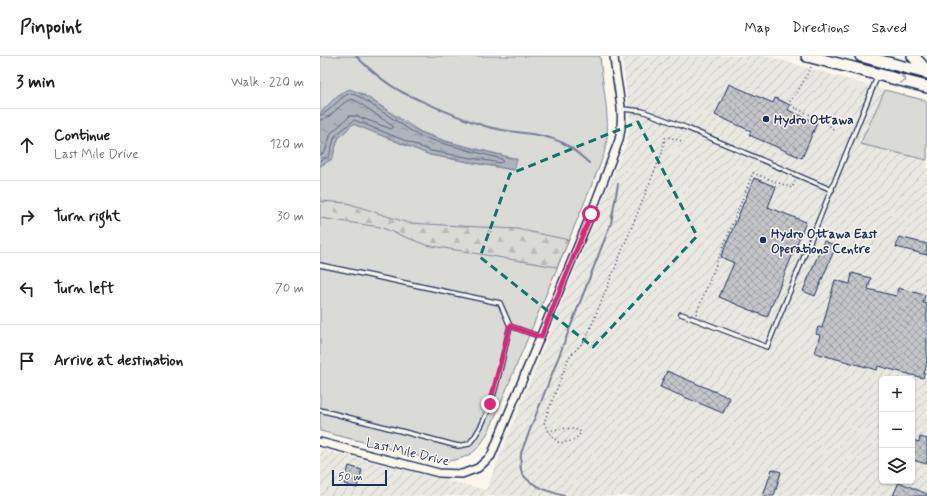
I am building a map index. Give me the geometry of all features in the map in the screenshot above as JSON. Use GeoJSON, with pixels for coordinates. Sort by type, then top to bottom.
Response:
{"type":"FeatureCollection","features":[{"type":"Feature","properties":{"kind":"main road"},"geometry":{"type":"LineString","coordinates":[[808,56],[927,87]]}},
{"type":"Feature","properties":{"kind":"main road"},"geometry":{"type":"LineString","coordinates":[[861,56],[885,59],[927,72]]}},
{"type":"Feature","properties":{"kind":"main road"},"geometry":{"type":"LineString","coordinates":[[913,56],[927,72]]}},
{"type":"Feature","properties":{"kind":"main road"},"geometry":{"type":"LineString","coordinates":[[878,74],[885,59]]}},
{"type":"Feature","properties":{"kind":"street","name":"Last Mile Drive"},"geometry":{"type":"LineString","coordinates":[[320,442],[438,473],[462,474],[478,468],[491,456],[541,337],[612,160],[622,127],[622,109],[614,56]]}},
{"type":"Feature","properties":{"kind":"lane"},"geometry":{"type":"LineString","coordinates":[[680,314],[767,347],[878,74]]}},
{"type":"Feature","properties":{"kind":"lane"},"geometry":{"type":"LineString","coordinates":[[622,109],[642,111],[687,128],[832,190]]}},
{"type":"Feature","properties":{"kind":"lane"},"geometry":{"type":"LineString","coordinates":[[320,265],[500,303],[510,326],[490,404],[476,436],[470,444],[458,446],[320,410]]}},
{"type":"Feature","properties":{"kind":"lane"},"geometry":{"type":"LineString","coordinates":[[510,326],[541,337]]}},
{"type":"Feature","properties":{"kind":"path"},"geometry":{"type":"LineString","coordinates":[[811,67],[806,80],[790,101],[792,107],[824,121],[833,129]]}},
{"type":"Feature","properties":{"kind":"path"},"geometry":{"type":"LineString","coordinates":[[548,431],[558,428],[578,430],[581,432],[576,439],[569,442],[559,443],[548,431],[544,422],[565,365],[574,350],[586,339],[662,153],[665,138],[668,137],[682,141]]}},
{"type":"Feature","properties":{"kind":"path"},"geometry":{"type":"LineString","coordinates":[[694,319],[753,173],[792,188],[798,175]]}},
{"type":"Feature","properties":{"kind":"highlighted area"},"geometry":{"type":"Polygon","coordinates":[[[638,122],[697,236],[593,347],[480,257],[510,174],[638,122]]]}},
{"type":"Feature","properties":{"kind":"shaded area"},"geometry":{"type":"Polygon","coordinates":[[[622,56],[767,56],[885,90],[860,144],[927,160],[927,496],[320,496],[320,449],[486,490],[627,141],[630,120],[622,56]]]}},
{"type":"Feature","properties":{"kind":"green space"},"geometry":{"type":"Polygon","coordinates":[[[320,56],[600,56],[606,107],[607,127],[605,151],[492,424],[479,447],[474,452],[461,458],[442,462],[320,431],[320,166],[332,159],[338,139],[353,124],[430,155],[513,170],[517,159],[446,141],[421,132],[361,93],[340,93],[320,113],[320,56]]]}},
{"type":"Feature","properties":{"kind":"green space"},"geometry":{"type":"Polygon","coordinates":[[[885,90],[927,101],[927,160],[860,144],[885,90]]]}},
{"type":"Feature","properties":{"kind":"green space"},"geometry":{"type":"Polygon","coordinates":[[[320,201],[347,203],[408,223],[517,229],[569,240],[557,267],[426,245],[380,227],[320,218],[320,201]]]}},
{"type":"Feature","properties":{"kind":"water"},"geometry":{"type":"Polygon","coordinates":[[[350,89],[369,98],[420,132],[456,145],[517,159],[514,170],[430,155],[353,124],[338,139],[332,159],[320,166],[320,113],[340,93],[350,89]]]}},
{"type":"Feature","properties":{"kind":"building","name":"Hydro Ottawa"},"geometry":{"type":"Polygon","coordinates":[[[729,84],[773,103],[775,98],[790,105],[788,110],[817,123],[802,158],[749,135],[751,131],[715,115],[729,84]]]}},
{"type":"Feature","properties":{"kind":"building","name":"Hydro Ottawa East Operations Centre"},"geometry":{"type":"Polygon","coordinates":[[[754,178],[776,187],[768,207],[806,222],[767,317],[719,297],[734,263],[721,257],[754,178]]]}},
{"type":"Feature","properties":{"kind":"building"},"geometry":{"type":"Polygon","coordinates":[[[899,237],[927,244],[927,255],[896,247],[899,237]]]}},
{"type":"Feature","properties":{"kind":"building"},"geometry":{"type":"Polygon","coordinates":[[[824,241],[836,246],[815,296],[803,291],[824,241]]]}},
{"type":"Feature","properties":{"kind":"building"},"geometry":{"type":"Polygon","coordinates":[[[852,273],[871,278],[868,289],[896,296],[898,288],[925,295],[923,303],[927,304],[927,363],[923,378],[878,366],[877,370],[815,353],[820,335],[816,334],[818,327],[822,328],[835,280],[850,284],[852,273]]]}},
{"type":"Feature","properties":{"kind":"building"},"geometry":{"type":"Polygon","coordinates":[[[667,371],[730,398],[723,413],[660,387],[667,371]]]}},
{"type":"Feature","properties":{"kind":"building"},"geometry":{"type":"Polygon","coordinates":[[[920,437],[927,439],[927,464],[915,461],[915,441],[919,442],[920,437]]]}},
{"type":"Feature","properties":{"kind":"building"},"geometry":{"type":"Polygon","coordinates":[[[349,466],[362,470],[357,488],[344,484],[349,466]]]}},
{"type":"Feature","properties":{"kind":"building"},"geometry":{"type":"Polygon","coordinates":[[[772,469],[781,472],[774,496],[763,496],[772,469]]]}},
{"type":"Feature","properties":{"kind":"building"},"geometry":{"type":"Polygon","coordinates":[[[898,484],[904,484],[927,494],[927,496],[893,496],[898,484]]]}},
{"type":"Feature","properties":{"kind":"waterway"},"geometry":{"type":"LineString","coordinates":[[356,56],[380,78],[408,95],[455,116],[475,123],[495,129],[534,134],[554,139],[570,147],[589,163]]}},
{"type":"Feature","properties":{"kind":"waterway"},"geometry":{"type":"LineString","coordinates":[[564,496],[546,490],[528,480],[521,470],[521,453],[611,223],[618,184]]}},
{"type":"Feature","properties":{"kind":"place","name":"Hydro Ottawa"},"geometry":{"type":"Point","coordinates":[766,119]}},
{"type":"Feature","properties":{"kind":"place","name":"Hydro Ottawa East Operations Centre"},"geometry":{"type":"Point","coordinates":[763,240]}},
{"type":"Feature","properties":{"kind":"route"},"geometry":{"type":"LineString","coordinates":[[490,404],[510,326],[541,337],[591,214]]}}]}
